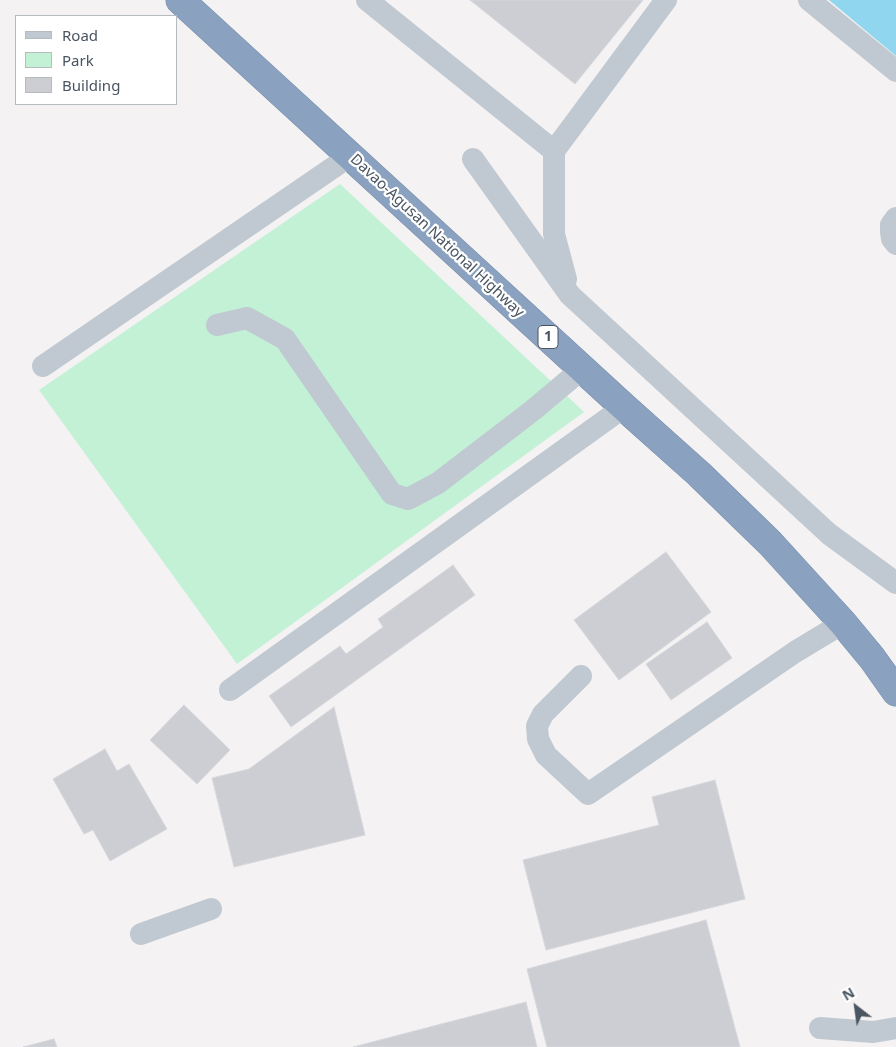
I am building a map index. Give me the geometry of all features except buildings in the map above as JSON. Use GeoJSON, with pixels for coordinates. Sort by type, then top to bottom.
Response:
{"type":"FeatureCollection","features":[{"type":"Feature","properties":{"kind":"highway","name":"Davao-Agusan National Highway"},"geometry":{"type":"LineString","coordinates":[[180,0],[699,474],[770,543],[843,623],[872,658],[896,692]]}},
{"type":"Feature","properties":{"kind":"lane"},"geometry":{"type":"LineString","coordinates":[[367,0],[554,152]]}},
{"type":"Feature","properties":{"kind":"lane"},"geometry":{"type":"LineString","coordinates":[[570,294],[554,234],[554,152],[666,0]]}},
{"type":"Feature","properties":{"kind":"lane"},"geometry":{"type":"LineString","coordinates":[[809,0],[896,71]]}},
{"type":"Feature","properties":{"kind":"lane"},"geometry":{"type":"LineString","coordinates":[[44,366],[350,156]]}},
{"type":"Feature","properties":{"kind":"lane"},"geometry":{"type":"LineString","coordinates":[[473,158],[570,294],[829,534],[896,583]]}},
{"type":"Feature","properties":{"kind":"lane"},"geometry":{"type":"LineString","coordinates":[[896,218],[891,225],[892,240],[896,244]]}},
{"type":"Feature","properties":{"kind":"lane"},"geometry":{"type":"LineString","coordinates":[[217,325],[247,318],[285,339],[392,494],[408,499],[438,483],[532,411],[582,369]]}},
{"type":"Feature","properties":{"kind":"lane"},"geometry":{"type":"LineString","coordinates":[[230,690],[624,407]]}},
{"type":"Feature","properties":{"kind":"lane"},"geometry":{"type":"LineString","coordinates":[[581,676],[543,714],[537,726],[538,739],[546,755],[588,794],[795,652],[843,623]]}},
{"type":"Feature","properties":{"kind":"lane"},"geometry":{"type":"LineString","coordinates":[[141,934],[211,909]]}},
{"type":"Feature","properties":{"kind":"lane"},"geometry":{"type":"LineString","coordinates":[[820,1028],[873,1032],[896,1028]]}},
{"type":"Feature","properties":{"kind":"green space"},"geometry":{"type":"Polygon","coordinates":[[[340,184],[584,412],[237,664],[39,390],[340,184]]]}},
{"type":"Feature","properties":{"kind":"water"},"geometry":{"type":"Polygon","coordinates":[[[829,0],[896,0],[896,56],[829,0]]]}}]}
